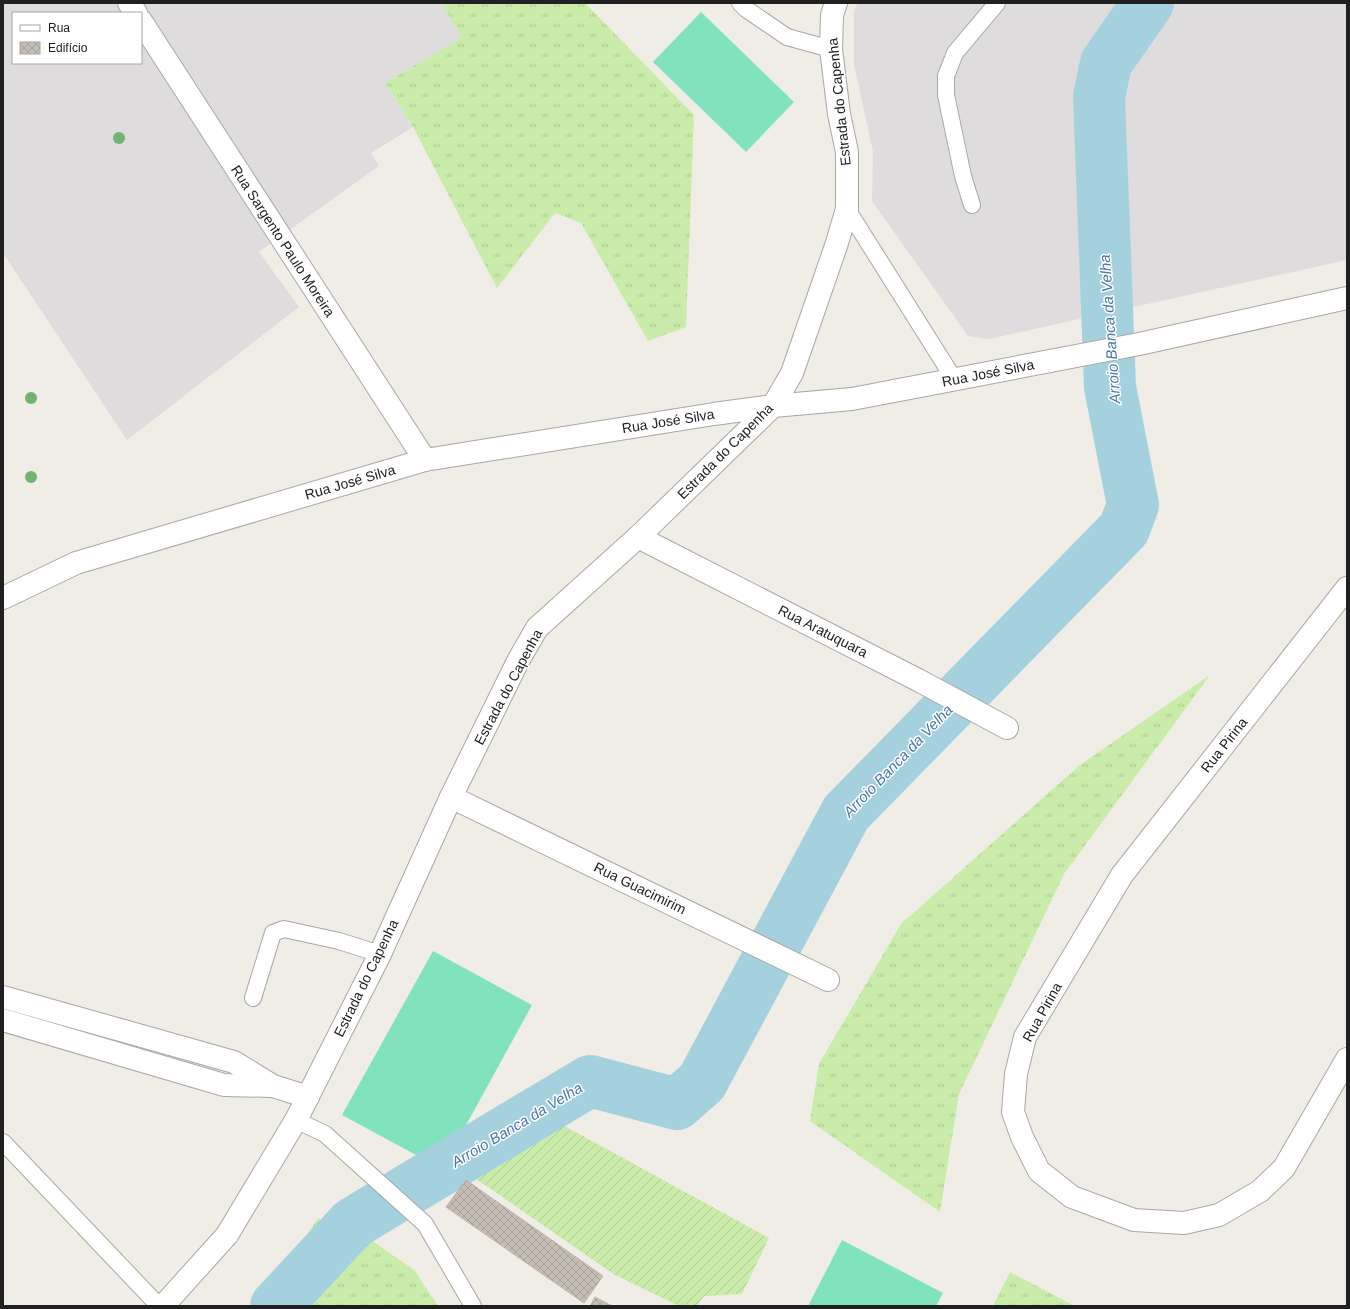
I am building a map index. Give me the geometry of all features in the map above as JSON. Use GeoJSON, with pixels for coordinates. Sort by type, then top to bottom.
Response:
{"type":"FeatureCollection","features":[{"type":"Feature","properties":{"kind":"street"},"geometry":{"type":"LineString","coordinates":[[129,3],[135,12]]}},
{"type":"Feature","properties":{"kind":"street","name":"Estrada do Capenha"},"geometry":{"type":"LineString","coordinates":[[163,1306],[227,1235],[296,1120],[380,954],[451,797],[518,661],[537,628],[638,536],[773,406],[792,373],[836,246],[847,209],[847,152],[839,114],[831,49],[832,15],[836,3]]}},
{"type":"Feature","properties":{"kind":"street","name":"Rua Sargento Paulo Moreira"},"geometry":{"type":"LineString","coordinates":[[142,23],[425,460]]}},
{"type":"Feature","properties":{"kind":"street","name":"Rua José Silva"},"geometry":{"type":"LineString","coordinates":[[3,598],[76,563],[425,460],[706,415],[773,406],[852,399],[1076,357],[1347,298]]}},
{"type":"Feature","properties":{"kind":"street","name":"Rua Aratuquara"},"geometry":{"type":"LineString","coordinates":[[638,536],[918,680],[1007,728]]}},
{"type":"Feature","properties":{"kind":"street","name":"Rua Pirina"},"geometry":{"type":"LineString","coordinates":[[1347,588],[1122,875],[1025,1037],[1016,1074],[1013,1112],[1022,1137],[1038,1171],[1072,1197],[1134,1220],[1184,1223],[1219,1215],[1260,1191],[1284,1168],[1347,1059]]}},
{"type":"Feature","properties":{"kind":"street","name":"Rua Guacimirim"},"geometry":{"type":"LineString","coordinates":[[451,797],[828,980]]}},
{"type":"Feature","properties":{"kind":"street"},"geometry":{"type":"LineString","coordinates":[[3,997],[234,1062],[272,1086],[308,1097]]}},
{"type":"Feature","properties":{"kind":"street"},"geometry":{"type":"LineString","coordinates":[[26,1003],[11,1022],[224,1085],[272,1086]]}},
{"type":"Feature","properties":{"kind":"lane"},"geometry":{"type":"LineString","coordinates":[[740,3],[746,9],[787,37],[831,49]]}},
{"type":"Feature","properties":{"kind":"lane"},"geometry":{"type":"LineString","coordinates":[[972,205],[963,176],[946,95],[946,76],[955,53],[997,3]]}},
{"type":"Feature","properties":{"kind":"lane"},"geometry":{"type":"LineString","coordinates":[[847,209],[954,379]]}},
{"type":"Feature","properties":{"kind":"lane"},"geometry":{"type":"LineString","coordinates":[[253,998],[272,933],[284,929],[339,941],[380,954]]}},
{"type":"Feature","properties":{"kind":"lane"},"geometry":{"type":"LineString","coordinates":[[296,1120],[325,1134],[425,1224],[472,1306]]}},
{"type":"Feature","properties":{"kind":"lane"},"geometry":{"type":"LineString","coordinates":[[3,1142],[159,1306]]}},
{"type":"Feature","properties":{"kind":"shaded area"},"geometry":{"type":"Polygon","coordinates":[[[3,3],[441,3],[463,37],[385,83],[413,127],[371,153],[379,166],[259,252],[299,307],[127,440],[3,253],[3,3]]]}},
{"type":"Feature","properties":{"kind":"shaded area"},"geometry":{"type":"Polygon","coordinates":[[[858,3],[1347,3],[1347,260],[989,339],[968,336],[872,201],[873,152],[854,64],[854,12],[858,3]]]}},
{"type":"Feature","properties":{"kind":"green space"},"geometry":{"type":"Polygon","coordinates":[[[441,3],[585,3],[694,115],[686,327],[648,341],[581,223],[555,213],[497,288],[413,127],[385,83],[462,37],[441,3]]]}},
{"type":"Feature","properties":{"kind":"green space"},"geometry":{"type":"Polygon","coordinates":[[[701,12],[794,102],[746,152],[653,62],[701,12]]]}},
{"type":"Feature","properties":{"kind":"green space"},"geometry":{"type":"Polygon","coordinates":[[[1210,675],[1064,874],[959,1094],[940,1212],[810,1121],[819,1064],[901,924],[1080,765],[1210,675]]]}},
{"type":"Feature","properties":{"kind":"green space"},"geometry":{"type":"Polygon","coordinates":[[[433,951],[532,1005],[442,1169],[342,1115],[433,951]]]}},
{"type":"Feature","properties":{"kind":"green space"},"geometry":{"type":"Polygon","coordinates":[[[548,1117],[769,1238],[742,1294],[704,1296],[697,1306],[679,1306],[615,1275],[472,1176],[548,1117]]]}},
{"type":"Feature","properties":{"kind":"green space"},"geometry":{"type":"Polygon","coordinates":[[[318,1218],[354,1228],[414,1270],[438,1306],[259,1306],[318,1218]]]}},
{"type":"Feature","properties":{"kind":"green space"},"geometry":{"type":"Polygon","coordinates":[[[842,1240],[943,1293],[936,1306],[808,1306],[842,1240]]]}},
{"type":"Feature","properties":{"kind":"green space"},"geometry":{"type":"Polygon","coordinates":[[[1010,1272],[1075,1306],[993,1306],[1010,1272]]]}},
{"type":"Feature","properties":{"kind":"building"},"geometry":{"type":"Polygon","coordinates":[[[466,1180],[603,1276],[584,1303],[446,1207],[466,1180]]]}},
{"type":"Feature","properties":{"kind":"building"},"geometry":{"type":"Polygon","coordinates":[[[595,1297],[612,1306],[590,1306],[595,1297]]]}},
{"type":"Feature","properties":{"kind":"waterway","name":"Arroio Banca da Velha"},"geometry":{"type":"LineString","coordinates":[[276,1306],[353,1223],[590,1081],[677,1104],[702,1082],[846,813],[1124,529],[1133,505],[1110,387],[1099,97],[1106,63],[1148,3]]}}]}
